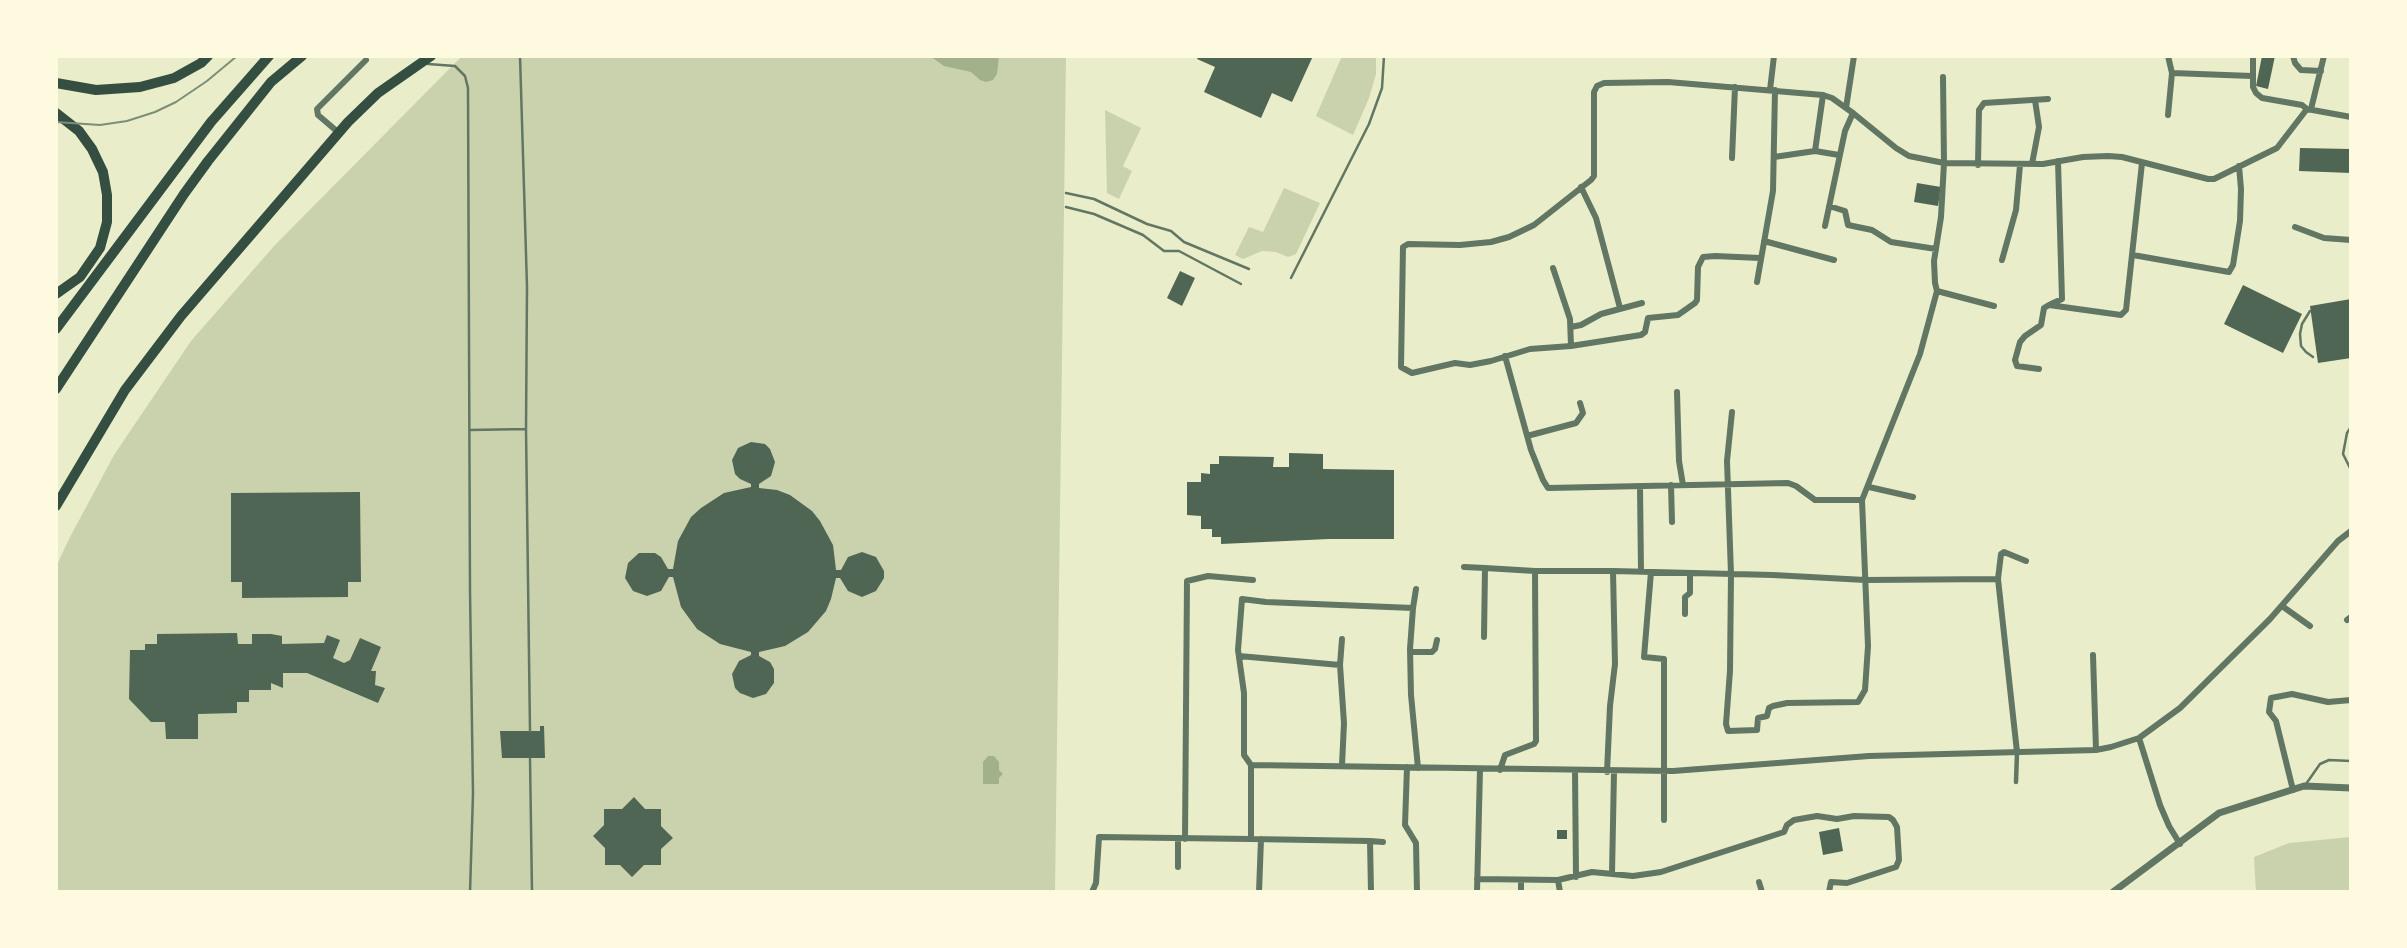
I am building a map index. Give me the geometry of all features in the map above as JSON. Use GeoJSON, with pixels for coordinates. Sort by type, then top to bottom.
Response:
{"type":"FeatureCollection","features":[{"type":"Feature","properties":{"kind":"highway"},"geometry":{"type":"LineString","coordinates":[[56,83],[96,90],[140,87],[174,78],[208,56]]}},
{"type":"Feature","properties":{"kind":"highway"},"geometry":{"type":"LineString","coordinates":[[56,329],[211,122],[270,56]]}},
{"type":"Feature","properties":{"kind":"highway"},"geometry":{"type":"LineString","coordinates":[[56,113],[79,131],[92,149],[103,172],[107,195],[107,222],[100,248],[80,276],[56,294]]}},
{"type":"Feature","properties":{"kind":"main road"},"geometry":{"type":"LineString","coordinates":[[56,389],[208,161],[271,82],[302,56]]}},
{"type":"Feature","properties":{"kind":"main road"},"geometry":{"type":"LineString","coordinates":[[56,506],[125,390],[173,326],[339,132],[378,93],[432,56]]}},
{"type":"Feature","properties":{"kind":"street"},"geometry":{"type":"LineString","coordinates":[[1756,282],[1773,191],[1774,56]]}},
{"type":"Feature","properties":{"kind":"street"},"geometry":{"type":"LineString","coordinates":[[1846,108],[1854,56]]}},
{"type":"Feature","properties":{"kind":"street"},"geometry":{"type":"LineString","coordinates":[[2168,56],[2172,73],[2168,115]]}},
{"type":"Feature","properties":{"kind":"street"},"geometry":{"type":"LineString","coordinates":[[2253,56],[2254,90],[2262,98],[2351,117]]}},
{"type":"Feature","properties":{"kind":"street"},"geometry":{"type":"LineString","coordinates":[[2293,56],[2301,70],[2321,71]]}},
{"type":"Feature","properties":{"kind":"street"},"geometry":{"type":"LineString","coordinates":[[1760,258],[1703,257],[1698,267],[1695,303],[1678,315],[1648,318],[1645,332],[1629,337],[1530,349],[1470,365],[1455,363],[1412,373],[1401,367],[1402,251],[1408,244],[1448,246],[1491,242],[1509,237],[1534,225],[1581,187],[1594,176],[1594,92],[1597,86],[1604,83],[1646,82],[1823,95],[1846,108],[1909,156],[1944,163],[2020,165],[2108,156],[2214,179],[2277,148],[2309,109],[2324,56]]}},
{"type":"Feature","properties":{"kind":"street"},"geometry":{"type":"LineString","coordinates":[[339,132],[318,115],[317,109],[366,60]]}},
{"type":"Feature","properties":{"kind":"street"},"geometry":{"type":"LineString","coordinates":[[2172,73],[2252,76]]}},
{"type":"Feature","properties":{"kind":"street"},"geometry":{"type":"LineString","coordinates":[[1732,412],[1727,484],[1731,574],[1730,671],[1726,724],[1728,731],[1757,730],[1758,718],[1768,716],[1769,708],[1773,706],[1787,703],[1858,702],[1865,691],[1868,666],[1863,500],[1920,354],[1937,291],[1934,275],[1944,163],[1943,77]]}},
{"type":"Feature","properties":{"kind":"street"},"geometry":{"type":"LineString","coordinates":[[1732,158],[1735,87]]}},
{"type":"Feature","properties":{"kind":"street"},"geometry":{"type":"LineString","coordinates":[[1815,151],[1823,95]]}},
{"type":"Feature","properties":{"kind":"street"},"geometry":{"type":"LineString","coordinates":[[1978,164],[1980,106],[1987,102],[2048,99]]}},
{"type":"Feature","properties":{"kind":"street"},"geometry":{"type":"LineString","coordinates":[[2032,164],[2039,127],[2035,100]]}},
{"type":"Feature","properties":{"kind":"street"},"geometry":{"type":"LineString","coordinates":[[1825,226],[1839,155],[1853,113]]}},
{"type":"Feature","properties":{"kind":"street"},"geometry":{"type":"LineString","coordinates":[[1773,157],[1815,151],[1839,155]]}},
{"type":"Feature","properties":{"kind":"street"},"geometry":{"type":"LineString","coordinates":[[2039,369],[2017,366],[2015,360],[2020,342],[2041,325],[2043,308],[2062,299],[2058,161]]}},
{"type":"Feature","properties":{"kind":"street"},"geometry":{"type":"LineString","coordinates":[[2049,304],[2120,315],[2126,310],[2142,163]]}},
{"type":"Feature","properties":{"kind":"street"},"geometry":{"type":"LineString","coordinates":[[2002,260],[2016,210],[2020,165]]}},
{"type":"Feature","properties":{"kind":"street"},"geometry":{"type":"LineString","coordinates":[[2133,256],[2229,272],[2233,265],[2240,221],[2239,166]]}},
{"type":"Feature","properties":{"kind":"street"},"geometry":{"type":"LineString","coordinates":[[1581,187],[1596,218],[1620,308]]}},
{"type":"Feature","properties":{"kind":"street"},"geometry":{"type":"LineString","coordinates":[[1829,206],[1845,211],[1848,225],[1872,230],[1891,242],[1936,249]]}},
{"type":"Feature","properties":{"kind":"street"},"geometry":{"type":"LineString","coordinates":[[2295,227],[2324,238],[2351,240]]}},
{"type":"Feature","properties":{"kind":"street"},"geometry":{"type":"LineString","coordinates":[[1764,241],[1834,260]]}},
{"type":"Feature","properties":{"kind":"street"},"geometry":{"type":"LineString","coordinates":[[1553,268],[1571,327],[1571,346]]}},
{"type":"Feature","properties":{"kind":"street"},"geometry":{"type":"LineString","coordinates":[[1937,291],[1994,306]]}},
{"type":"Feature","properties":{"kind":"street"},"geometry":{"type":"LineString","coordinates":[[1571,327],[1620,308],[1642,303]]}},
{"type":"Feature","properties":{"kind":"street"},"geometry":{"type":"LineString","coordinates":[[1505,356],[1527,436],[1548,488],[1788,483],[1797,486],[1815,500],[1863,500]]}},
{"type":"Feature","properties":{"kind":"street"},"geometry":{"type":"LineString","coordinates":[[1677,393],[1679,461],[1683,485]]}},
{"type":"Feature","properties":{"kind":"street"},"geometry":{"type":"LineString","coordinates":[[1527,436],[1576,423],[1583,413],[1580,402]]}},
{"type":"Feature","properties":{"kind":"street"},"geometry":{"type":"LineString","coordinates":[[1671,485],[1672,522]]}},
{"type":"Feature","properties":{"kind":"street"},"geometry":{"type":"LineString","coordinates":[[1640,486],[1641,571]]}},
{"type":"Feature","properties":{"kind":"street"},"geometry":{"type":"LineString","coordinates":[[1869,487],[1913,497]]}},
{"type":"Feature","properties":{"kind":"street"},"geometry":{"type":"LineString","coordinates":[[1413,608],[1242,599],[1239,656],[1244,693],[1244,758],[1251,765],[1665,772],[1869,756],[2096,750],[2139,738],[2180,708],[2282,607],[2337,541],[2351,531]]}},
{"type":"Feature","properties":{"kind":"street"},"geometry":{"type":"LineString","coordinates":[[2016,782],[2017,752],[1998,579],[2001,554],[2004,552],[2026,561]]}},
{"type":"Feature","properties":{"kind":"street"},"geometry":{"type":"LineString","coordinates":[[1464,567],[1866,580],[1998,579]]}},
{"type":"Feature","properties":{"kind":"street"},"geometry":{"type":"LineString","coordinates":[[1484,637],[1485,568]]}},
{"type":"Feature","properties":{"kind":"street"},"geometry":{"type":"LineString","coordinates":[[1612,874],[1610,706],[1615,664],[1613,570]]}},
{"type":"Feature","properties":{"kind":"street"},"geometry":{"type":"LineString","coordinates":[[1500,770],[1505,755],[1536,741],[1535,571]]}},
{"type":"Feature","properties":{"kind":"street"},"geometry":{"type":"LineString","coordinates":[[1651,572],[1644,657],[1664,659],[1664,820]]}},
{"type":"Feature","properties":{"kind":"street"},"geometry":{"type":"LineString","coordinates":[[1685,614],[1685,597],[1690,593],[1690,573]]}},
{"type":"Feature","properties":{"kind":"street"},"geometry":{"type":"LineString","coordinates":[[1178,867],[1182,839],[1187,584],[1189,579],[1201,576],[1253,580]]}},
{"type":"Feature","properties":{"kind":"street"},"geometry":{"type":"LineString","coordinates":[[1416,589],[1410,652],[1418,768]]}},
{"type":"Feature","properties":{"kind":"street"},"geometry":{"type":"LineString","coordinates":[[2282,607],[2310,626]]}},
{"type":"Feature","properties":{"kind":"street"},"geometry":{"type":"LineString","coordinates":[[1342,639],[1342,765]]}},
{"type":"Feature","properties":{"kind":"street"},"geometry":{"type":"LineString","coordinates":[[1410,652],[1432,652],[1437,640]]}},
{"type":"Feature","properties":{"kind":"street"},"geometry":{"type":"LineString","coordinates":[[2093,655],[2096,750]]}},
{"type":"Feature","properties":{"kind":"street"},"geometry":{"type":"LineString","coordinates":[[1239,656],[1340,665]]}},
{"type":"Feature","properties":{"kind":"street"},"geometry":{"type":"LineString","coordinates":[[2293,790],[2276,721],[2269,712],[2271,698],[2292,694],[2328,702],[2351,700]]}},
{"type":"Feature","properties":{"kind":"street"},"geometry":{"type":"LineString","coordinates":[[2139,738],[2164,815],[2180,844]]}},
{"type":"Feature","properties":{"kind":"street"},"geometry":{"type":"LineString","coordinates":[[1251,765],[1251,839]]}},
{"type":"Feature","properties":{"kind":"street"},"geometry":{"type":"LineString","coordinates":[[1407,767],[1405,825],[1416,843],[1417,892]]}},
{"type":"Feature","properties":{"kind":"street"},"geometry":{"type":"LineString","coordinates":[[1477,892],[1480,769]]}},
{"type":"Feature","properties":{"kind":"street"},"geometry":{"type":"LineString","coordinates":[[1575,770],[1576,877]]}},
{"type":"Feature","properties":{"kind":"street"},"geometry":{"type":"LineString","coordinates":[[2113,892],[2219,813],[2304,786],[2351,788]]}},
{"type":"Feature","properties":{"kind":"street"},"geometry":{"type":"LineString","coordinates":[[1477,879],[1558,880],[1592,873],[1633,876],[1666,871],[1784,832],[1787,825],[1794,820],[1817,816],[1837,819],[1854,816],[1889,817],[1893,820],[1898,838],[1899,860],[1896,867],[1847,883],[1831,882],[1829,892]]}},
{"type":"Feature","properties":{"kind":"street"},"geometry":{"type":"LineString","coordinates":[[1092,892],[1096,883],[1099,837],[1383,842]]}},
{"type":"Feature","properties":{"kind":"street"},"geometry":{"type":"LineString","coordinates":[[1259,892],[1261,839]]}},
{"type":"Feature","properties":{"kind":"street"},"geometry":{"type":"LineString","coordinates":[[1370,841],[1371,892]]}},
{"type":"Feature","properties":{"kind":"street"},"geometry":{"type":"LineString","coordinates":[[1521,880],[1521,892]]}},
{"type":"Feature","properties":{"kind":"street"},"geometry":{"type":"LineString","coordinates":[[1558,880],[1560,892]]}},
{"type":"Feature","properties":{"kind":"street"},"geometry":{"type":"LineString","coordinates":[[1759,882],[1762,892]]}},
{"type":"Feature","properties":{"kind":"lane"},"geometry":{"type":"LineString","coordinates":[[520,56],[527,288],[530,731]]}},
{"type":"Feature","properties":{"kind":"lane"},"geometry":{"type":"LineString","coordinates":[[1291,278],[1369,124],[1382,88],[1384,56]]}},
{"type":"Feature","properties":{"kind":"lane"},"geometry":{"type":"LineString","coordinates":[[418,64],[455,66],[465,76],[468,88],[473,794],[470,892]]}},
{"type":"Feature","properties":{"kind":"lane"},"geometry":{"type":"LineString","coordinates":[[1066,193],[1094,199],[1147,224],[1171,231],[1184,242],[1249,269]]}},
{"type":"Feature","properties":{"kind":"lane"},"geometry":{"type":"LineString","coordinates":[[1066,207],[1094,214],[1143,236],[1164,251],[1179,251],[1241,284]]}},
{"type":"Feature","properties":{"kind":"lane"},"geometry":{"type":"LineString","coordinates":[[2311,311],[2302,324],[2300,334],[2301,346],[2313,357]]}},
{"type":"Feature","properties":{"kind":"lane"},"geometry":{"type":"LineString","coordinates":[[2351,427],[2347,433],[2343,454],[2351,470]]}},
{"type":"Feature","properties":{"kind":"lane"},"geometry":{"type":"LineString","coordinates":[[470,430],[526,429]]}},
{"type":"Feature","properties":{"kind":"lane"},"geometry":{"type":"LineString","coordinates":[[530,759],[532,892]]}},
{"type":"Feature","properties":{"kind":"lane"},"geometry":{"type":"LineString","coordinates":[[2304,786],[2320,764],[2329,760],[2351,761]]}},
{"type":"Feature","properties":{"kind":"shaded area"},"geometry":{"type":"Polygon","coordinates":[[[462,56],[1066,56],[1055,892],[56,892],[56,567],[69,539],[114,455],[191,341],[275,245],[462,56]]]}},
{"type":"Feature","properties":{"kind":"shaded area"},"geometry":{"type":"Polygon","coordinates":[[[930,56],[999,56],[997,74],[993,80],[986,82],[971,72],[944,66],[930,56]]]}},
{"type":"Feature","properties":{"kind":"shaded area"},"geometry":{"type":"Polygon","coordinates":[[[1342,56],[1376,56],[1376,74],[1353,135],[1316,116],[1342,56]]]}},
{"type":"Feature","properties":{"kind":"shaded area"},"geometry":{"type":"Polygon","coordinates":[[[1105,110],[1141,128],[1123,166],[1132,171],[1119,199],[1107,193],[1105,110]]]}},
{"type":"Feature","properties":{"kind":"shaded area"},"geometry":{"type":"Polygon","coordinates":[[[1284,188],[1320,203],[1296,254],[1288,257],[1276,252],[1262,251],[1243,259],[1235,255],[1249,227],[1263,232],[1284,188]]]}},
{"type":"Feature","properties":{"kind":"shaded area"},"geometry":{"type":"Polygon","coordinates":[[[988,756],[994,756],[999,762],[999,770],[1003,774],[999,778],[999,784],[983,784],[983,762],[988,756]]]}},
{"type":"Feature","properties":{"kind":"shaded area"},"geometry":{"type":"Polygon","coordinates":[[[2351,837],[2351,892],[2256,892],[2254,857],[2289,843],[2351,837]]]}},
{"type":"Feature","properties":{"kind":"building"},"geometry":{"type":"Polygon","coordinates":[[[1199,56],[1313,56],[1292,102],[1272,93],[1261,118],[1204,92],[1215,67],[1197,59],[1199,56]]]}},
{"type":"Feature","properties":{"kind":"building"},"geometry":{"type":"Polygon","coordinates":[[[2262,56],[2275,56],[2268,89],[2256,86],[2262,56]]]}},
{"type":"Feature","properties":{"kind":"building"},"geometry":{"type":"Polygon","coordinates":[[[2300,148],[2351,149],[2351,173],[2299,171],[2300,148]]]}},
{"type":"Feature","properties":{"kind":"building"},"geometry":{"type":"Polygon","coordinates":[[[1917,183],[1941,187],[1938,206],[1914,202],[1917,183]]]}},
{"type":"Feature","properties":{"kind":"building"},"geometry":{"type":"Polygon","coordinates":[[[1180,271],[1195,278],[1182,306],[1167,298],[1180,271]]]}},
{"type":"Feature","properties":{"kind":"building"},"geometry":{"type":"Polygon","coordinates":[[[2243,285],[2302,314],[2283,353],[2224,324],[2243,285]]]}},
{"type":"Feature","properties":{"kind":"building"},"geometry":{"type":"Polygon","coordinates":[[[2351,299],[2351,358],[2318,363],[2310,306],[2351,299]]]}},
{"type":"Feature","properties":{"kind":"building"},"geometry":{"type":"Polygon","coordinates":[[[751,442],[765,444],[775,462],[771,476],[759,484],[759,488],[790,495],[812,511],[833,545],[836,570],[841,570],[848,557],[862,552],[876,557],[884,571],[884,578],[876,591],[862,597],[848,591],[840,578],[836,578],[826,611],[808,632],[785,646],[759,652],[759,656],[770,662],[774,669],[774,683],[766,694],[753,698],[735,688],[732,674],[739,661],[751,655],[751,652],[720,644],[697,629],[681,607],[673,577],[669,577],[661,591],[647,596],[633,591],[625,578],[628,563],[639,553],[655,553],[661,557],[668,569],[673,569],[678,541],[691,517],[724,493],[751,487],[751,484],[735,474],[732,460],[738,448],[751,442]]]}},
{"type":"Feature","properties":{"kind":"building"},"geometry":{"type":"Polygon","coordinates":[[[1289,453],[1323,454],[1323,469],[1394,470],[1394,539],[1221,544],[1221,537],[1212,537],[1212,529],[1201,529],[1201,516],[1187,515],[1187,482],[1201,482],[1201,473],[1210,474],[1210,464],[1219,464],[1219,456],[1274,457],[1273,467],[1289,467],[1289,453]]]}},
{"type":"Feature","properties":{"kind":"building"},"geometry":{"type":"Polygon","coordinates":[[[360,492],[361,582],[348,582],[348,597],[242,598],[242,582],[231,582],[231,493],[360,492]]]}},
{"type":"Feature","properties":{"kind":"building"},"geometry":{"type":"Polygon","coordinates":[[[237,633],[238,644],[252,644],[252,634],[282,636],[282,644],[324,643],[327,635],[340,640],[333,658],[344,663],[350,660],[360,638],[381,647],[371,671],[376,671],[375,685],[385,688],[378,703],[307,673],[283,673],[283,688],[271,683],[271,690],[249,690],[249,702],[237,702],[237,713],[198,714],[198,739],[166,739],[165,722],[151,722],[129,699],[130,650],[145,650],[145,644],[157,644],[157,634],[237,633]]]}},
{"type":"Feature","properties":{"kind":"building"},"geometry":{"type":"Polygon","coordinates":[[[540,726],[544,726],[545,758],[502,758],[500,731],[540,731],[540,726]]]}},
{"type":"Feature","properties":{"kind":"building"},"geometry":{"type":"Polygon","coordinates":[[[634,797],[645,809],[661,809],[661,826],[673,838],[661,849],[661,865],[644,865],[632,877],[620,865],[605,865],[605,848],[593,836],[604,825],[604,809],[622,809],[634,797]]]}},
{"type":"Feature","properties":{"kind":"building"},"geometry":{"type":"Polygon","coordinates":[[[1839,828],[1843,851],[1823,855],[1819,832],[1839,828]]]}},
{"type":"Feature","properties":{"kind":"building"},"geometry":{"type":"Polygon","coordinates":[[[1557,830],[1567,830],[1567,839],[1557,839],[1557,830]]]}},
{"type":"Feature","properties":{"kind":"tram line"},"geometry":{"type":"LineString","coordinates":[[56,122],[100,125],[127,121],[155,112],[176,102],[207,81],[237,56]]}}]}
